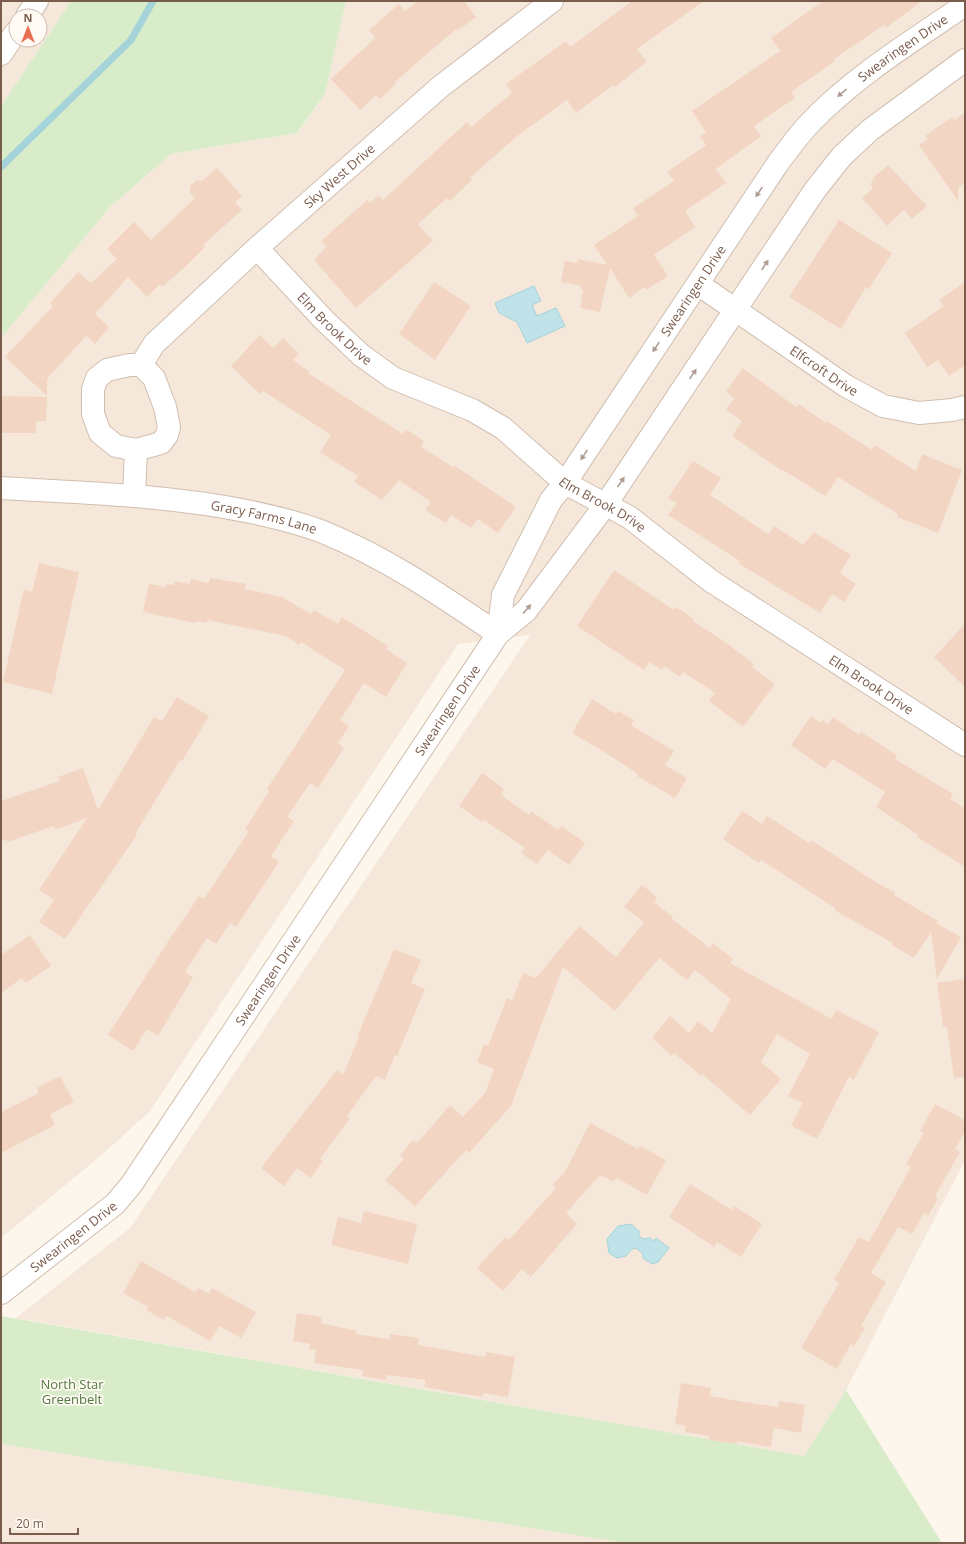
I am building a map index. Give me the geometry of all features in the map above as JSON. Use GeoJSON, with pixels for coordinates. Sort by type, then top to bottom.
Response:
{"type":"FeatureCollection","features":[{"type":"Feature","properties":{"kind":"street","name":"Sky West Drive"},"geometry":{"type":"LineString","coordinates":[[141,365],[154,344],[257,248],[440,87],[552,1]]}},
{"type":"Feature","properties":{"kind":"street","name":"Swearingen Drive"},"geometry":{"type":"LineString","coordinates":[[498,634],[503,595],[550,500],[565,483],[778,163],[808,125],[840,94],[901,49],[965,5]]}},
{"type":"Feature","properties":{"kind":"street"},"geometry":{"type":"LineString","coordinates":[[1,54],[8,44]]}},
{"type":"Feature","properties":{"kind":"street","name":"Swearingen Drive"},"geometry":{"type":"LineString","coordinates":[[1,1293],[115,1204],[131,1185],[498,634],[526,611],[606,504],[815,190],[842,156],[870,130],[965,60]]}},
{"type":"Feature","properties":{"kind":"street","name":"Elm Brook Drive"},"geometry":{"type":"LineString","coordinates":[[257,248],[324,320],[361,355],[394,378],[472,410],[503,428],[565,483],[629,517],[711,582],[965,745]]}},
{"type":"Feature","properties":{"kind":"street","name":"Elfcroft Drive"},"geometry":{"type":"LineString","coordinates":[[698,284],[737,309],[846,386],[883,406],[919,414],[965,407]]}},
{"type":"Feature","properties":{"kind":"street"},"geometry":{"type":"LineString","coordinates":[[129,364],[141,365],[154,378],[165,407],[168,427],[167,435],[161,443],[136,450],[116,446],[100,433],[93,414],[93,389],[97,378],[107,370],[129,364]]}},
{"type":"Feature","properties":{"kind":"street"},"geometry":{"type":"LineString","coordinates":[[134,496],[136,450]]}},
{"type":"Feature","properties":{"kind":"street","name":"Gracy Farms Lane"},"geometry":{"type":"LineString","coordinates":[[1,488],[134,496],[212,504],[276,517],[323,532],[376,556],[419,580],[498,634]]}},
{"type":"Feature","properties":{"kind":"shaded area"},"geometry":{"type":"Polygon","coordinates":[[[1,1],[71,1],[48,36],[48,8],[8,8],[8,48],[40,48],[1,106],[1,1]]]}},
{"type":"Feature","properties":{"kind":"shaded area"},"geometry":{"type":"Polygon","coordinates":[[[346,1],[965,1],[965,1160],[846,1390],[804,1456],[16,1318],[130,1228],[530,635],[458,644],[150,1111],[103,1154],[1,1238],[1,338],[111,206],[171,154],[298,133],[325,94],[346,1]]]}},
{"type":"Feature","properties":{"kind":"shaded area"},"geometry":{"type":"Polygon","coordinates":[[[1,1444],[625,1543],[1,1543],[1,1444]]]}},
{"type":"Feature","properties":{"kind":"green space"},"geometry":{"type":"Polygon","coordinates":[[[71,1],[346,1],[325,94],[297,133],[171,154],[111,206],[1,338],[1,106],[40,48],[48,48],[48,36],[71,1]]]}},
{"type":"Feature","properties":{"kind":"green space","name":"North Star Greenbelt"},"geometry":{"type":"Polygon","coordinates":[[[1,1316],[804,1456],[846,1390],[942,1543],[625,1543],[1,1444],[1,1316]]]}},
{"type":"Feature","properties":{"kind":"water"},"geometry":{"type":"Polygon","coordinates":[[[534,286],[541,301],[532,305],[537,316],[556,308],[565,326],[527,343],[517,322],[499,313],[495,303],[534,286]]]}},
{"type":"Feature","properties":{"kind":"water"},"geometry":{"type":"Polygon","coordinates":[[[631,1224],[639,1231],[639,1236],[643,1239],[650,1238],[654,1241],[656,1238],[669,1248],[658,1262],[652,1264],[643,1258],[643,1254],[636,1248],[632,1249],[626,1256],[617,1258],[609,1253],[607,1239],[618,1226],[631,1224]]]}},
{"type":"Feature","properties":{"kind":"building"},"geometry":{"type":"Polygon","coordinates":[[[418,1],[464,1],[476,17],[457,31],[456,29],[395,82],[396,84],[380,99],[376,95],[360,110],[331,79],[375,38],[369,30],[399,4],[405,11],[418,1]]]}},
{"type":"Feature","properties":{"kind":"building"},"geometry":{"type":"Polygon","coordinates":[[[632,1],[704,1],[637,49],[647,62],[615,87],[613,85],[576,113],[567,100],[516,137],[470,178],[472,180],[450,201],[447,198],[418,224],[433,241],[356,308],[314,260],[327,246],[321,241],[367,200],[370,203],[379,195],[383,200],[467,122],[471,127],[512,93],[506,84],[566,41],[570,47],[632,1]]]}},
{"type":"Feature","properties":{"kind":"building"},"geometry":{"type":"Polygon","coordinates":[[[823,1],[922,1],[886,28],[884,25],[834,59],[835,61],[791,92],[795,98],[754,126],[761,136],[716,169],[726,183],[685,211],[695,227],[654,255],[668,276],[646,290],[644,287],[629,298],[610,268],[600,312],[580,308],[583,290],[581,290],[581,286],[561,282],[565,261],[577,263],[578,259],[607,265],[594,245],[638,216],[633,208],[674,181],[667,172],[706,145],[700,136],[706,132],[692,111],[780,51],[771,38],[823,1]]]}},
{"type":"Feature","properties":{"kind":"building"},"geometry":{"type":"Polygon","coordinates":[[[965,112],[965,182],[958,188],[958,201],[919,145],[928,139],[925,136],[952,117],[954,120],[965,112]]]}},
{"type":"Feature","properties":{"kind":"building"},"geometry":{"type":"Polygon","coordinates":[[[888,165],[927,206],[912,219],[904,210],[887,226],[862,198],[873,188],[870,184],[874,180],[872,179],[888,165]]]}},
{"type":"Feature","properties":{"kind":"building"},"geometry":{"type":"Polygon","coordinates":[[[217,168],[242,196],[235,202],[242,210],[203,245],[205,247],[184,268],[162,287],[160,284],[147,297],[128,277],[95,314],[109,327],[95,344],[86,336],[47,379],[47,396],[5,357],[53,306],[50,303],[78,272],[91,283],[117,259],[107,249],[134,222],[151,240],[195,198],[190,193],[190,186],[197,180],[202,181],[217,168]]]}},
{"type":"Feature","properties":{"kind":"building"},"geometry":{"type":"Polygon","coordinates":[[[839,220],[892,253],[869,289],[866,287],[841,329],[789,297],[839,220]]]}},
{"type":"Feature","properties":{"kind":"building"},"geometry":{"type":"Polygon","coordinates":[[[434,282],[471,306],[435,360],[399,334],[434,282]]]}},
{"type":"Feature","properties":{"kind":"building"},"geometry":{"type":"Polygon","coordinates":[[[965,282],[965,365],[949,376],[938,360],[927,367],[905,333],[944,306],[939,300],[965,282]]]}},
{"type":"Feature","properties":{"kind":"building"},"geometry":{"type":"Polygon","coordinates":[[[260,335],[273,348],[283,338],[299,354],[293,360],[310,372],[308,373],[403,434],[406,429],[424,441],[421,447],[453,467],[454,465],[516,507],[498,533],[478,519],[471,528],[451,515],[446,523],[425,510],[431,502],[399,480],[382,500],[354,482],[358,476],[320,452],[331,435],[263,391],[260,394],[231,366],[260,335]]]}},
{"type":"Feature","properties":{"kind":"building"},"geometry":{"type":"Polygon","coordinates":[[[743,368],[796,407],[799,404],[826,423],[827,421],[872,450],[875,445],[916,471],[922,454],[962,470],[938,533],[897,517],[898,514],[838,477],[825,496],[783,470],[782,471],[732,436],[742,421],[726,410],[734,398],[726,392],[743,368]]]}},
{"type":"Feature","properties":{"kind":"building"},"geometry":{"type":"Polygon","coordinates":[[[2,396],[47,397],[46,421],[36,421],[36,433],[1,433],[2,396]]]}},
{"type":"Feature","properties":{"kind":"building"},"geometry":{"type":"Polygon","coordinates":[[[693,461],[721,478],[710,495],[768,534],[774,526],[803,545],[814,532],[851,555],[840,573],[856,584],[844,602],[832,594],[820,613],[738,563],[740,561],[668,515],[677,503],[668,498],[693,461]]]}},
{"type":"Feature","properties":{"kind":"building"},"geometry":{"type":"Polygon","coordinates":[[[39,563],[79,572],[52,694],[3,682],[24,589],[32,592],[39,563]]]}},
{"type":"Feature","properties":{"kind":"building"},"geometry":{"type":"Polygon","coordinates":[[[614,570],[674,610],[676,607],[694,619],[693,621],[725,642],[754,664],[752,667],[775,684],[743,727],[709,701],[715,693],[683,672],[680,677],[664,666],[662,670],[649,662],[644,670],[577,626],[614,570]]]}},
{"type":"Feature","properties":{"kind":"building"},"geometry":{"type":"Polygon","coordinates":[[[210,578],[246,584],[245,589],[282,597],[311,614],[314,610],[338,624],[342,617],[388,646],[386,649],[407,663],[386,697],[364,683],[340,720],[349,726],[338,743],[344,748],[318,788],[310,783],[287,817],[294,821],[271,856],[279,862],[236,927],[230,923],[216,944],[207,938],[185,972],[193,977],[158,1036],[147,1029],[133,1051],[108,1035],[174,932],[199,896],[204,899],[249,831],[245,829],[269,791],[267,789],[345,670],[301,642],[299,645],[286,636],[207,620],[207,623],[196,621],[195,623],[143,612],[149,584],[166,587],[167,584],[174,585],[174,581],[190,584],[191,579],[209,583],[210,578]]]}},
{"type":"Feature","properties":{"kind":"building"},"geometry":{"type":"Polygon","coordinates":[[[965,624],[965,687],[934,657],[965,624]]]}},
{"type":"Feature","properties":{"kind":"building"},"geometry":{"type":"Polygon","coordinates":[[[177,697],[209,716],[135,834],[137,835],[65,939],[39,922],[54,900],[39,890],[87,818],[55,830],[54,826],[7,842],[6,839],[1,841],[1,801],[60,781],[58,777],[83,768],[98,810],[154,717],[162,721],[177,697]]]}},
{"type":"Feature","properties":{"kind":"building"},"geometry":{"type":"Polygon","coordinates":[[[592,699],[616,714],[618,711],[634,720],[631,725],[674,751],[665,765],[687,778],[675,798],[637,776],[638,774],[572,733],[592,699]]]}},
{"type":"Feature","properties":{"kind":"building"},"geometry":{"type":"Polygon","coordinates":[[[811,716],[821,723],[823,720],[828,724],[833,717],[859,735],[861,732],[897,755],[895,759],[953,794],[950,799],[965,808],[965,867],[917,837],[918,835],[876,807],[885,792],[833,759],[825,769],[791,745],[811,716]]]}},
{"type":"Feature","properties":{"kind":"building"},"geometry":{"type":"Polygon","coordinates":[[[482,773],[504,789],[501,795],[529,815],[531,811],[558,830],[562,826],[585,843],[569,865],[548,850],[537,864],[521,853],[525,848],[484,820],[482,822],[459,806],[482,773]]]}},
{"type":"Feature","properties":{"kind":"building"},"geometry":{"type":"Polygon","coordinates":[[[742,811],[762,824],[767,816],[809,843],[811,840],[879,884],[895,892],[894,895],[938,921],[936,923],[961,937],[937,979],[931,932],[914,958],[892,945],[893,943],[834,910],[835,908],[761,860],[759,863],[723,839],[742,811]]]}},
{"type":"Feature","properties":{"kind":"building"},"geometry":{"type":"Polygon","coordinates":[[[642,885],[657,897],[654,902],[673,917],[672,919],[710,948],[713,943],[733,959],[730,963],[832,1019],[836,1010],[879,1032],[854,1080],[849,1077],[817,1139],[791,1126],[803,1103],[788,1096],[810,1054],[777,1034],[761,1062],[781,1079],[750,1115],[702,1074],[701,1076],[674,1053],[672,1056],[652,1038],[670,1016],[689,1033],[698,1021],[712,1033],[731,999],[695,970],[687,980],[659,958],[615,1011],[563,967],[511,1106],[469,1153],[466,1150],[415,1206],[385,1180],[404,1159],[400,1155],[413,1140],[417,1143],[450,1105],[463,1117],[485,1093],[494,1069],[477,1062],[484,1044],[488,1046],[507,998],[512,1000],[523,973],[536,978],[579,926],[616,957],[644,922],[624,907],[642,885]]]}},
{"type":"Feature","properties":{"kind":"building"},"geometry":{"type":"Polygon","coordinates":[[[30,935],[51,966],[26,983],[22,978],[1,993],[1,955],[30,935]]]}},
{"type":"Feature","properties":{"kind":"building"},"geometry":{"type":"Polygon","coordinates":[[[394,949],[421,960],[411,983],[425,989],[397,1056],[395,1055],[385,1080],[376,1076],[347,1116],[350,1118],[320,1159],[323,1161],[311,1178],[297,1168],[284,1186],[261,1168],[337,1070],[343,1075],[394,949]]]}},
{"type":"Feature","properties":{"kind":"building"},"geometry":{"type":"Polygon","coordinates":[[[965,979],[965,1077],[954,1078],[947,1027],[943,1027],[937,983],[965,979]]]}},
{"type":"Feature","properties":{"kind":"building"},"geometry":{"type":"Polygon","coordinates":[[[60,1076],[74,1102],[50,1114],[55,1125],[1,1153],[1,1112],[39,1093],[37,1088],[60,1076]]]}},
{"type":"Feature","properties":{"kind":"building"},"geometry":{"type":"Polygon","coordinates":[[[935,1104],[965,1120],[965,1131],[955,1149],[960,1152],[935,1196],[938,1198],[928,1216],[924,1213],[912,1234],[898,1227],[871,1273],[886,1282],[861,1326],[865,1328],[854,1346],[851,1344],[837,1369],[801,1348],[839,1283],[834,1280],[859,1237],[869,1242],[911,1167],[906,1164],[924,1133],[920,1131],[935,1104]]]}},
{"type":"Feature","properties":{"kind":"building"},"geometry":{"type":"Polygon","coordinates":[[[590,1123],[638,1149],[640,1146],[666,1160],[647,1195],[616,1178],[614,1182],[600,1175],[566,1213],[577,1224],[531,1277],[522,1269],[503,1291],[477,1268],[505,1237],[509,1240],[556,1188],[552,1185],[565,1172],[590,1123]]]}},
{"type":"Feature","properties":{"kind":"building"},"geometry":{"type":"Polygon","coordinates":[[[690,1184],[732,1210],[734,1206],[762,1224],[741,1257],[717,1242],[714,1247],[669,1217],[690,1184]]]}},
{"type":"Feature","properties":{"kind":"building"},"geometry":{"type":"Polygon","coordinates":[[[364,1211],[417,1224],[408,1264],[331,1245],[338,1217],[361,1223],[364,1211]]]}},
{"type":"Feature","properties":{"kind":"building"},"geometry":{"type":"Polygon","coordinates":[[[141,1261],[195,1292],[198,1288],[209,1294],[212,1288],[256,1312],[241,1338],[219,1326],[210,1341],[167,1316],[164,1320],[146,1310],[148,1307],[123,1293],[141,1261]]]}},
{"type":"Feature","properties":{"kind":"building"},"geometry":{"type":"Polygon","coordinates":[[[297,1313],[322,1317],[321,1323],[357,1331],[356,1334],[389,1339],[390,1334],[419,1338],[418,1345],[485,1357],[486,1352],[515,1357],[508,1397],[483,1393],[483,1397],[458,1393],[424,1387],[426,1380],[387,1375],[386,1380],[362,1376],[363,1370],[314,1363],[316,1349],[309,1349],[310,1344],[293,1341],[297,1313]]]}},
{"type":"Feature","properties":{"kind":"building"},"geometry":{"type":"Polygon","coordinates":[[[681,1383],[711,1388],[710,1396],[738,1401],[778,1407],[779,1401],[805,1405],[801,1433],[774,1428],[771,1447],[737,1441],[737,1444],[709,1440],[709,1436],[685,1432],[686,1426],[675,1424],[681,1383]]]}},
{"type":"Feature","properties":{"kind":"waterway"},"geometry":{"type":"LineString","coordinates":[[1,167],[131,40],[153,1]]}}]}
